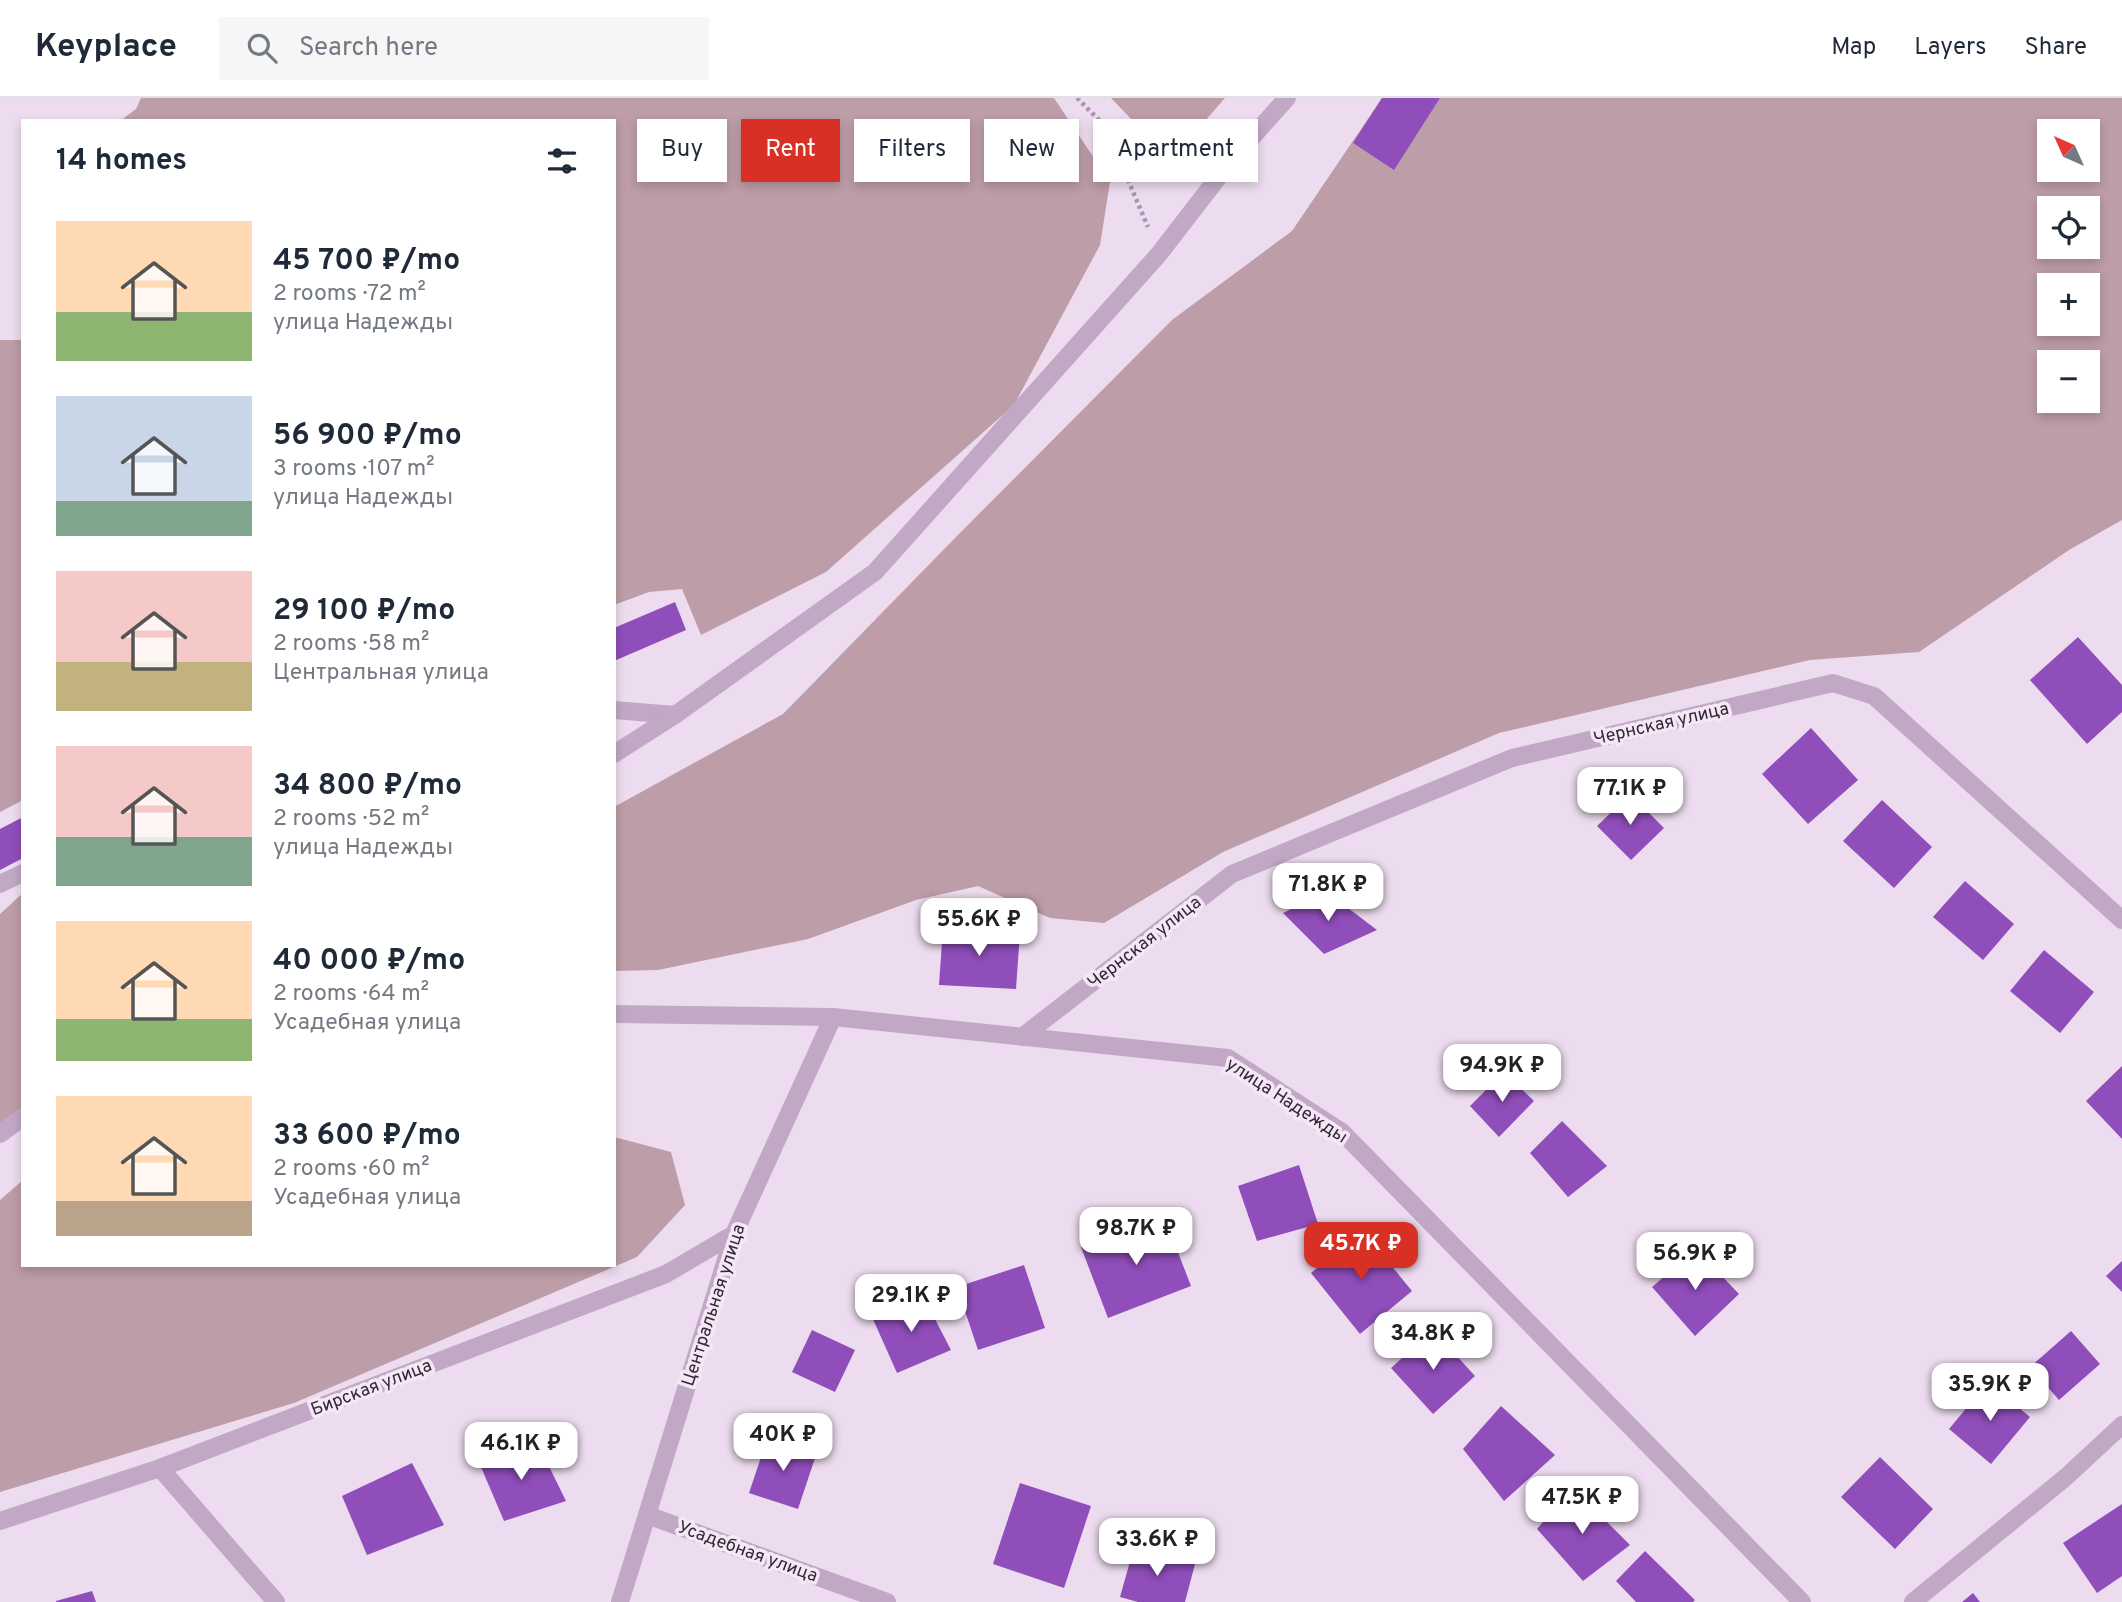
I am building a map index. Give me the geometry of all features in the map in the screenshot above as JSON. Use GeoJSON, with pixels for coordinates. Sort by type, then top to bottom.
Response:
{"type":"FeatureCollection","features":[{"type":"Feature","properties":{"kind":"street"},"geometry":{"type":"LineString","coordinates":[[616,753],[675,715],[875,572],[1159,254],[1230,162],[1287,98]]}},
{"type":"Feature","properties":{"kind":"street","name":"Чернская улица"},"geometry":{"type":"LineString","coordinates":[[1022,1037],[1232,874],[1512,758],[1833,683],[1874,696],[2122,920]]}},
{"type":"Feature","properties":{"kind":"street"},"geometry":{"type":"LineString","coordinates":[[616,710],[675,715]]}},
{"type":"Feature","properties":{"kind":"street"},"geometry":{"type":"LineString","coordinates":[[0,884],[21,874]]}},
{"type":"Feature","properties":{"kind":"street","name":"улица Надежды"},"geometry":{"type":"LineString","coordinates":[[616,1014],[833,1017],[1228,1058],[1342,1132],[1802,1602]]}},
{"type":"Feature","properties":{"kind":"street","name":"Центральная улица"},"geometry":{"type":"LineString","coordinates":[[620,1602],[734,1234],[833,1017]]}},
{"type":"Feature","properties":{"kind":"street"},"geometry":{"type":"LineString","coordinates":[[0,1134],[21,1119]]}},
{"type":"Feature","properties":{"kind":"street","name":"Бирская улица"},"geometry":{"type":"LineString","coordinates":[[0,1521],[160,1468],[666,1274],[734,1234]]}},
{"type":"Feature","properties":{"kind":"street"},"geometry":{"type":"LineString","coordinates":[[1913,1602],[2066,1477],[2122,1424]]}},
{"type":"Feature","properties":{"kind":"street"},"geometry":{"type":"LineString","coordinates":[[160,1468],[276,1602]]}},
{"type":"Feature","properties":{"kind":"street","name":"Усадебная улица"},"geometry":{"type":"LineString","coordinates":[[647,1515],[887,1602]]}},
{"type":"Feature","properties":{"kind":"path"},"geometry":{"type":"LineString","coordinates":[[1077,98],[1105,126],[1159,254]]}},
{"type":"Feature","properties":{"kind":"shaded area"},"geometry":{"type":"Polygon","coordinates":[[[141,98],[1054,98],[1068,119],[984,119],[984,182],[1079,182],[1079,136],[1093,156],[1093,182],[1110,182],[1100,245],[1014,405],[826,572],[701,635],[682,589],[649,592],[616,604],[616,119],[123,119],[136,109],[141,98]]]}},
{"type":"Feature","properties":{"kind":"shaded area"},"geometry":{"type":"Polygon","coordinates":[[[1111,98],[1225,98],[1207,119],[1131,119],[1111,98]]]}},
{"type":"Feature","properties":{"kind":"shaded area"},"geometry":{"type":"Polygon","coordinates":[[[1382,98],[2122,98],[2122,520],[2069,550],[1919,652],[1810,660],[1499,733],[1223,852],[1104,923],[1050,918],[978,886],[916,900],[808,939],[658,970],[616,971],[616,806],[783,714],[1172,320],[1292,231],[1382,98]]]}},
{"type":"Feature","properties":{"kind":"shaded area"},"geometry":{"type":"Polygon","coordinates":[[[0,340],[21,340],[21,801],[0,812],[0,340]]]}},
{"type":"Feature","properties":{"kind":"shaded area"},"geometry":{"type":"Polygon","coordinates":[[[21,895],[21,1115],[0,1128],[0,914],[21,895]]]}},
{"type":"Feature","properties":{"kind":"shaded area"},"geometry":{"type":"Polygon","coordinates":[[[616,1138],[671,1152],[685,1205],[637,1257],[616,1266],[616,1138]]]}},
{"type":"Feature","properties":{"kind":"shaded area"},"geometry":{"type":"Polygon","coordinates":[[[21,1182],[21,1267],[614,1267],[294,1403],[0,1492],[0,1200],[21,1182]]]}},
{"type":"Feature","properties":{"kind":"building"},"geometry":{"type":"Polygon","coordinates":[[[1382,98],[1440,98],[1394,170],[1353,143],[1382,98]]]}},
{"type":"Feature","properties":{"kind":"building"},"geometry":{"type":"Polygon","coordinates":[[[675,602],[686,630],[616,660],[616,627],[675,602]]]}},
{"type":"Feature","properties":{"kind":"building"},"geometry":{"type":"Polygon","coordinates":[[[2078,637],[2122,685],[2122,712],[2087,744],[2030,680],[2078,637]]]}},
{"type":"Feature","properties":{"kind":"building"},"geometry":{"type":"Polygon","coordinates":[[[1811,728],[1858,780],[1808,824],[1762,774],[1811,728]]]}},
{"type":"Feature","properties":{"kind":"building"},"geometry":{"type":"Polygon","coordinates":[[[1630,794],[1664,828],[1631,860],[1597,826],[1630,794]]]}},
{"type":"Feature","properties":{"kind":"building"},"geometry":{"type":"Polygon","coordinates":[[[1882,800],[1932,847],[1894,888],[1843,841],[1882,800]]]}},
{"type":"Feature","properties":{"kind":"building"},"geometry":{"type":"Polygon","coordinates":[[[21,818],[21,859],[0,870],[0,829],[21,818]]]}},
{"type":"Feature","properties":{"kind":"building"},"geometry":{"type":"Polygon","coordinates":[[[1965,881],[2014,924],[1983,960],[1933,917],[1965,881]]]}},
{"type":"Feature","properties":{"kind":"building"},"geometry":{"type":"Polygon","coordinates":[[[1327,892],[1377,930],[1324,954],[1283,913],[1327,892]]]}},
{"type":"Feature","properties":{"kind":"building"},"geometry":{"type":"Polygon","coordinates":[[[943,927],[1020,932],[1016,989],[939,985],[943,927]]]}},
{"type":"Feature","properties":{"kind":"building"},"geometry":{"type":"Polygon","coordinates":[[[2044,950],[2094,992],[2060,1033],[2010,991],[2044,950]]]}},
{"type":"Feature","properties":{"kind":"building"},"geometry":{"type":"Polygon","coordinates":[[[2122,1066],[2122,1139],[2086,1101],[2122,1066]]]}},
{"type":"Feature","properties":{"kind":"building"},"geometry":{"type":"Polygon","coordinates":[[[1504,1072],[1534,1101],[1499,1137],[1470,1106],[1504,1072]]]}},
{"type":"Feature","properties":{"kind":"building"},"geometry":{"type":"Polygon","coordinates":[[[1562,1121],[1607,1166],[1568,1197],[1530,1153],[1562,1121]]]}},
{"type":"Feature","properties":{"kind":"building"},"geometry":{"type":"Polygon","coordinates":[[[1299,1165],[1318,1224],[1257,1241],[1238,1186],[1299,1165]]]}},
{"type":"Feature","properties":{"kind":"building"},"geometry":{"type":"Polygon","coordinates":[[[1164,1216],[1191,1286],[1108,1318],[1081,1247],[1164,1216]]]}},
{"type":"Feature","properties":{"kind":"building"},"geometry":{"type":"Polygon","coordinates":[[[1363,1231],[1412,1291],[1360,1334],[1311,1273],[1363,1231]]]}},
{"type":"Feature","properties":{"kind":"building"},"geometry":{"type":"Polygon","coordinates":[[[1696,1249],[1739,1294],[1695,1336],[1652,1287],[1696,1249]]]}},
{"type":"Feature","properties":{"kind":"building"},"geometry":{"type":"Polygon","coordinates":[[[2122,1261],[2122,1292],[2106,1276],[2122,1261]]]}},
{"type":"Feature","properties":{"kind":"building"},"geometry":{"type":"Polygon","coordinates":[[[1024,1265],[1045,1328],[978,1350],[957,1287],[1024,1265]]]}},
{"type":"Feature","properties":{"kind":"building"},"geometry":{"type":"Polygon","coordinates":[[[923,1296],[951,1350],[897,1373],[872,1317],[923,1296]]]}},
{"type":"Feature","properties":{"kind":"building"},"geometry":{"type":"Polygon","coordinates":[[[812,1330],[855,1350],[835,1392],[792,1372],[812,1330]]]}},
{"type":"Feature","properties":{"kind":"building"},"geometry":{"type":"Polygon","coordinates":[[[1433,1330],[1475,1376],[1433,1414],[1391,1368],[1433,1330]]]}},
{"type":"Feature","properties":{"kind":"building"},"geometry":{"type":"Polygon","coordinates":[[[2071,1331],[2100,1364],[2059,1400],[2030,1367],[2071,1331]]]}},
{"type":"Feature","properties":{"kind":"building"},"geometry":{"type":"Polygon","coordinates":[[[1988,1382],[2030,1417],[1991,1464],[1949,1429],[1988,1382]]]}},
{"type":"Feature","properties":{"kind":"building"},"geometry":{"type":"Polygon","coordinates":[[[1501,1406],[1555,1455],[1504,1501],[1463,1449],[1501,1406]]]}},
{"type":"Feature","properties":{"kind":"building"},"geometry":{"type":"Polygon","coordinates":[[[768,1436],[817,1452],[798,1509],[749,1493],[768,1436]]]}},
{"type":"Feature","properties":{"kind":"building"},"geometry":{"type":"Polygon","coordinates":[[[538,1444],[566,1501],[504,1521],[478,1460],[538,1444]]]}},
{"type":"Feature","properties":{"kind":"building"},"geometry":{"type":"Polygon","coordinates":[[[1880,1457],[1933,1509],[1895,1549],[1841,1497],[1880,1457]]]}},
{"type":"Feature","properties":{"kind":"building"},"geometry":{"type":"Polygon","coordinates":[[[412,1463],[444,1525],[367,1555],[342,1496],[412,1463]]]}},
{"type":"Feature","properties":{"kind":"building"},"geometry":{"type":"Polygon","coordinates":[[[1020,1483],[1091,1506],[1064,1588],[993,1564],[1020,1483]]]}},
{"type":"Feature","properties":{"kind":"building"},"geometry":{"type":"Polygon","coordinates":[[[1573,1488],[1630,1545],[1583,1581],[1537,1529],[1573,1488]]]}},
{"type":"Feature","properties":{"kind":"building"},"geometry":{"type":"Polygon","coordinates":[[[2122,1504],[2122,1576],[2097,1593],[2063,1543],[2122,1504]]]}},
{"type":"Feature","properties":{"kind":"building"},"geometry":{"type":"Polygon","coordinates":[[[1134,1547],[1195,1564],[1185,1602],[1138,1602],[1120,1597],[1134,1547]]]}},
{"type":"Feature","properties":{"kind":"building"},"geometry":{"type":"Polygon","coordinates":[[[1645,1551],[1695,1600],[1693,1602],[1636,1602],[1616,1581],[1645,1551]]]}},
{"type":"Feature","properties":{"kind":"building"},"geometry":{"type":"Polygon","coordinates":[[[92,1591],[96,1602],[56,1602],[56,1601],[92,1591]]]}},
{"type":"Feature","properties":{"kind":"building"},"geometry":{"type":"Polygon","coordinates":[[[1973,1593],[1980,1602],[1962,1602],[1973,1593]]]}}]}
